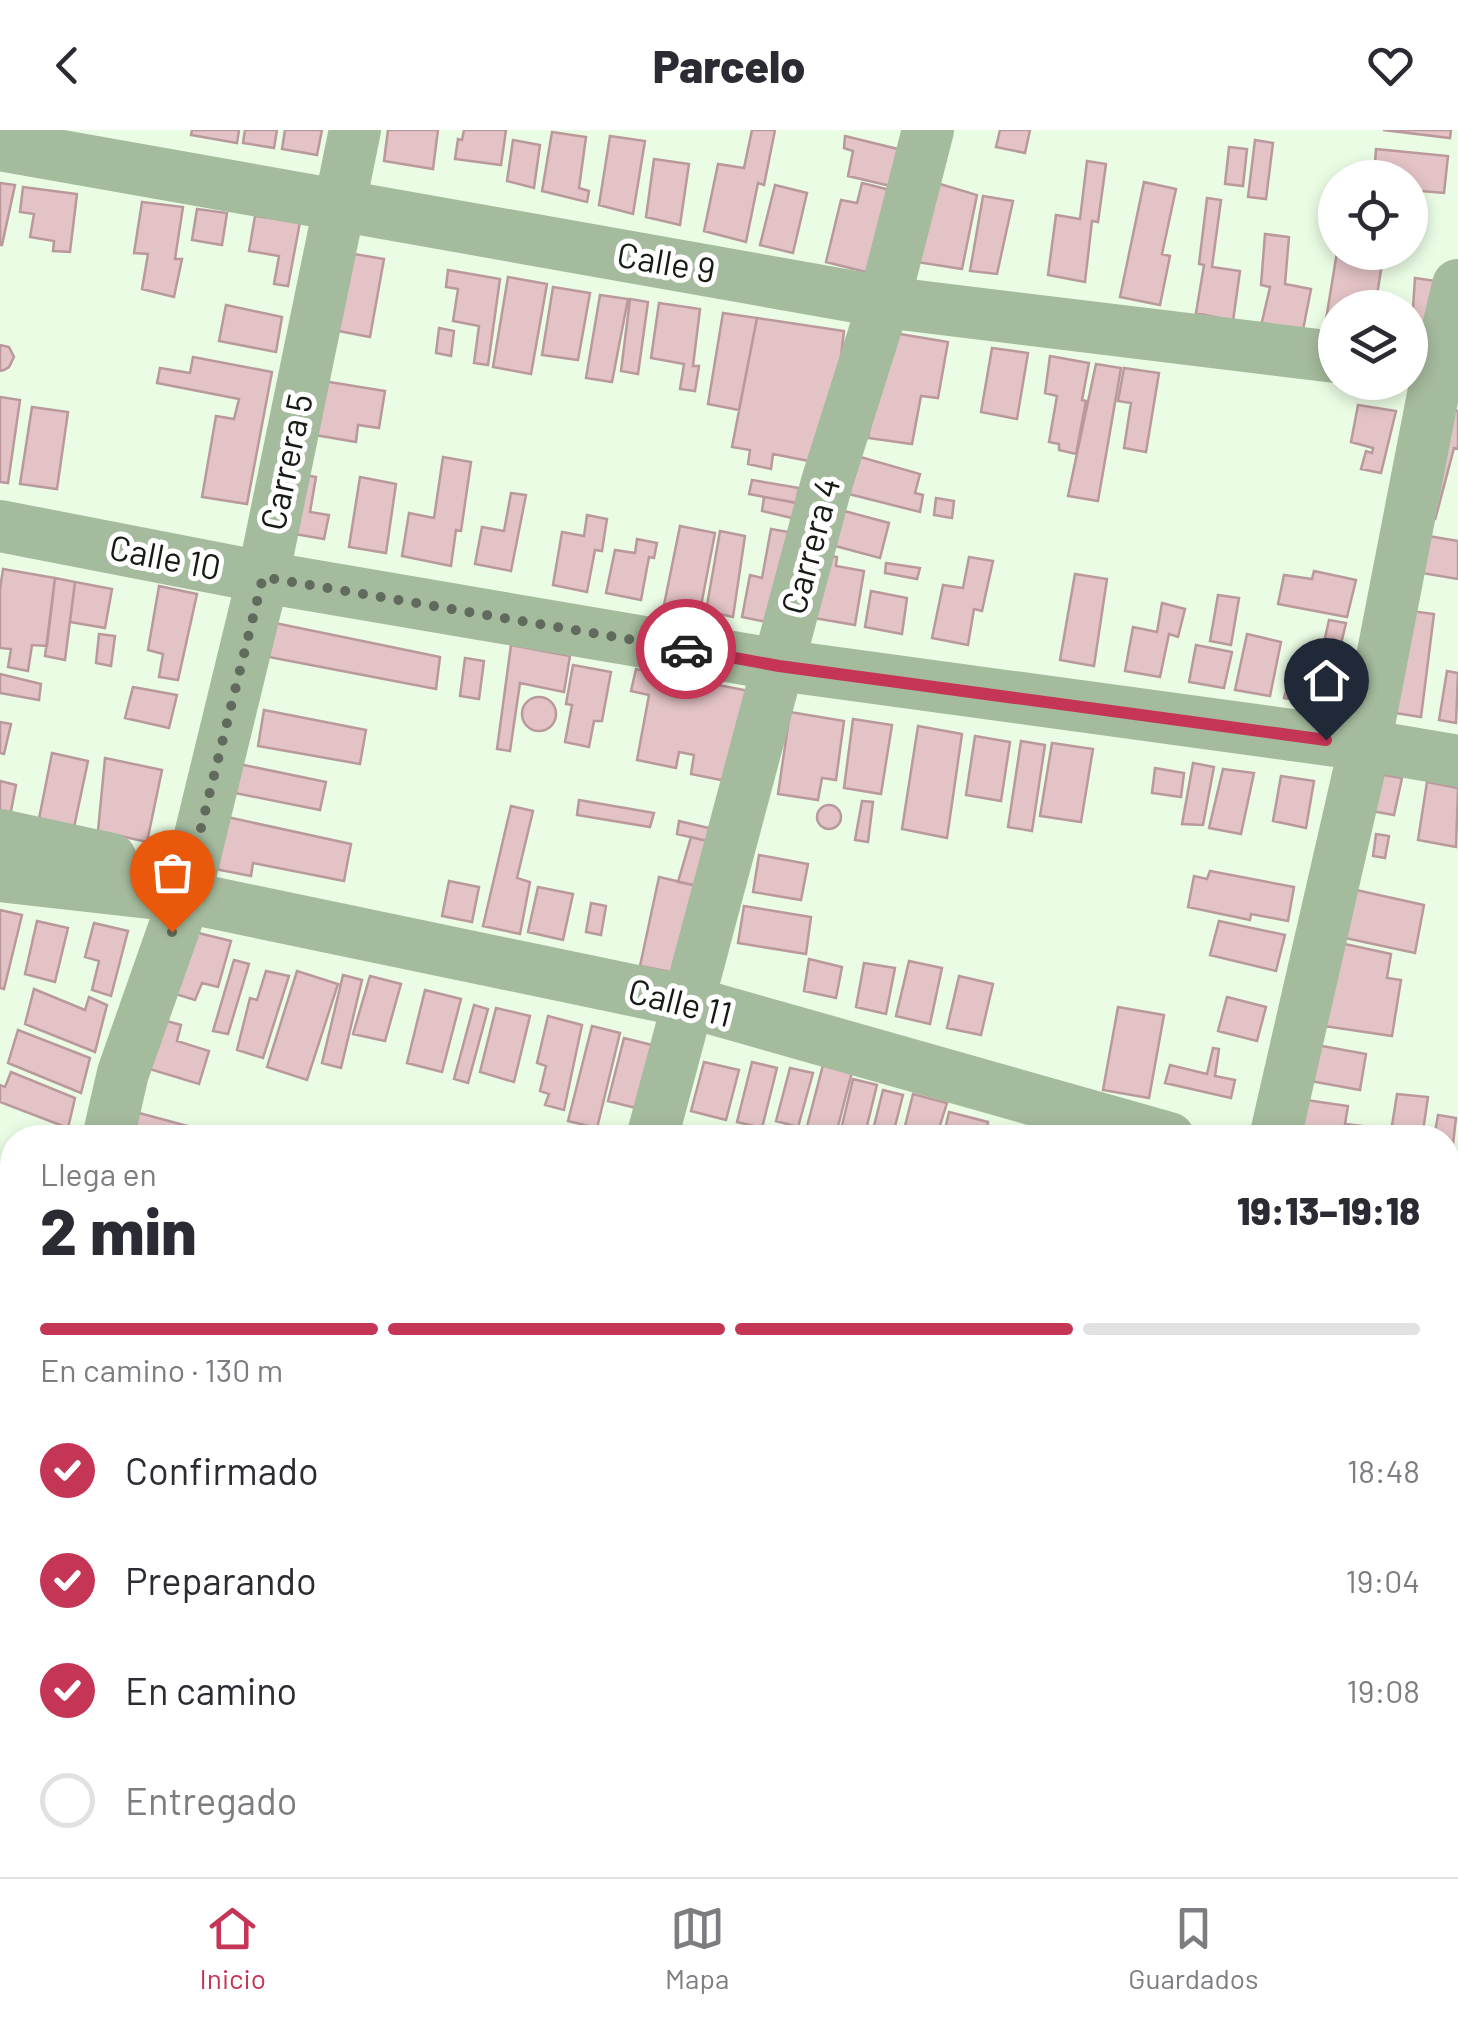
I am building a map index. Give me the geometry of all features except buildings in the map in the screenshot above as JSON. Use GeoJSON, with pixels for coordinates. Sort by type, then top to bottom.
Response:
{"type":"FeatureCollection","features":[{"type":"Feature","properties":{"kind":"street","name":"Carrera 5"},"geometry":{"type":"LineString","coordinates":[[111,1125],[123,1073],[184,897],[263,577],[356,130]]}},
{"type":"Feature","properties":{"kind":"street","name":"Carrera 4"},"geometry":{"type":"LineString","coordinates":[[656,1125],[827,482],[884,302],[928,130]]}},
{"type":"Feature","properties":{"kind":"street","name":"Calle 9"},"geometry":{"type":"LineString","coordinates":[[0,144],[884,302],[1318,355]]}},
{"type":"Feature","properties":{"kind":"street"},"geometry":{"type":"LineString","coordinates":[[1278,1125],[1365,745],[1435,369],[1458,285]]}},
{"type":"Feature","properties":{"kind":"street","name":"Calle 10"},"geometry":{"type":"LineString","coordinates":[[0,526],[263,577],[779,666],[1458,761]]}},
{"type":"Feature","properties":{"kind":"street","name":"Calle 11"},"geometry":{"type":"LineString","coordinates":[[0,836],[159,869],[184,897]]}},
{"type":"Feature","properties":{"kind":"street","name":"Calle 11"},"geometry":{"type":"LineString","coordinates":[[0,876],[184,897],[689,1002],[1122,1125]]}},
{"type":"Feature","properties":{"kind":"way so far"},"geometry":{"type":"LineString","coordinates":[[172,932],[263,577],[686,649]]}},
{"type":"Feature","properties":{"kind":"route"},"geometry":{"type":"LineString","coordinates":[[686,649],[779,666],[1326,740]]}}]}
